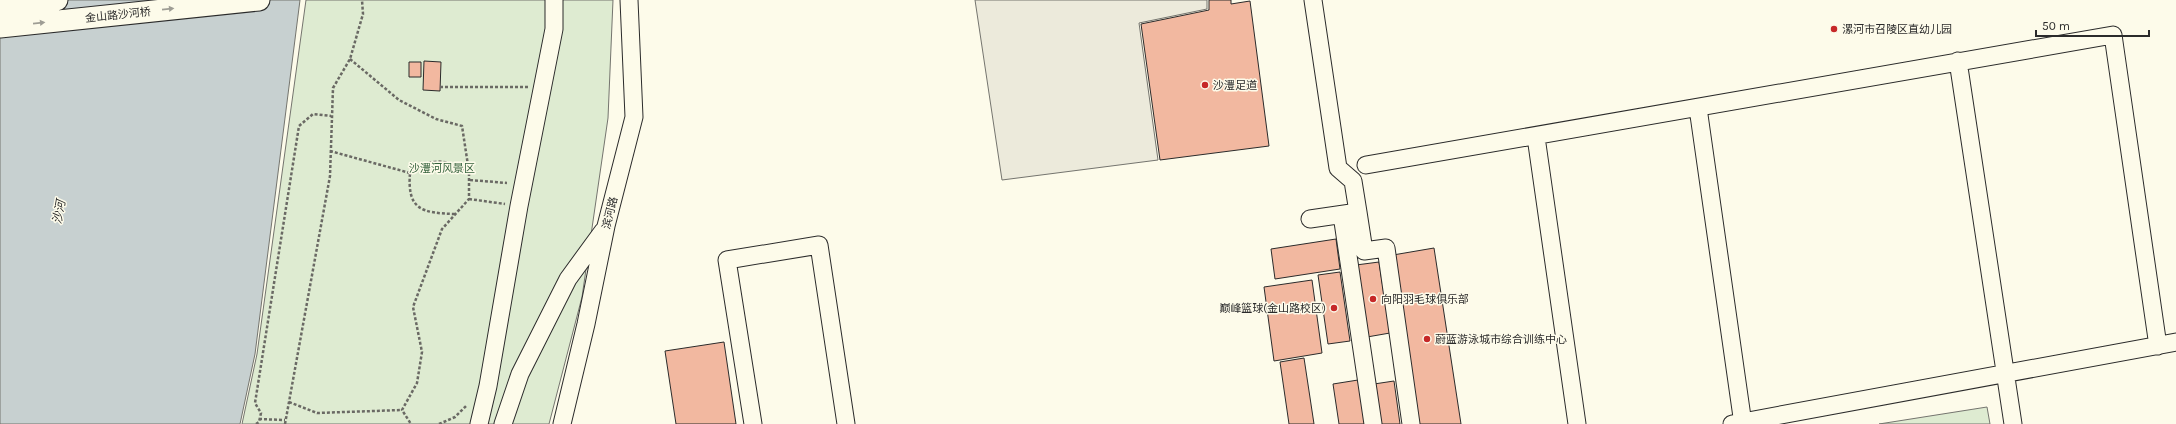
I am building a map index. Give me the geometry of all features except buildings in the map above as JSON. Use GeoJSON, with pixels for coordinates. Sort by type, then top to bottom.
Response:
{"type":"FeatureCollection","features":[{"type":"Feature","properties":{"kind":"main road"},"geometry":{"type":"LineString","coordinates":[[0,6],[57,0]]}},
{"type":"Feature","properties":{"kind":"main road","name":"金山路沙河桥"},"geometry":{"type":"LineString","coordinates":[[0,27],[259,0]]}},
{"type":"Feature","properties":{"kind":"street"},"geometry":{"type":"LineString","coordinates":[[479,424],[488,386],[519,206],[554,29],[554,0]]}},
{"type":"Feature","properties":{"kind":"street","name":"滨河路"},"geometry":{"type":"LineString","coordinates":[[562,424],[586,324],[606,226],[634,117],[629,0]]}},
{"type":"Feature","properties":{"kind":"street"},"geometry":{"type":"LineString","coordinates":[[1313,0],[1338,168],[1353,182],[1350,213],[1373,424]]}},
{"type":"Feature","properties":{"kind":"street"},"geometry":{"type":"LineString","coordinates":[[1366,165],[1536,137],[1958,61],[2113,35],[2158,346]]}},
{"type":"Feature","properties":{"kind":"street"},"geometry":{"type":"LineString","coordinates":[[1958,61],[2013,424]]}},
{"type":"Feature","properties":{"kind":"street"},"geometry":{"type":"LineString","coordinates":[[1698,108],[1739,423],[2176,342]]}},
{"type":"Feature","properties":{"kind":"street"},"geometry":{"type":"LineString","coordinates":[[1536,137],[1577,424]]}},
{"type":"Feature","properties":{"kind":"street"},"geometry":{"type":"LineString","coordinates":[[1310,219],[1350,213]]}},
{"type":"Feature","properties":{"kind":"street"},"geometry":{"type":"LineString","coordinates":[[1350,213],[1364,251],[1386,248],[1411,424]]}},
{"type":"Feature","properties":{"kind":"street"},"geometry":{"type":"LineString","coordinates":[[503,424],[520,374],[568,279],[606,226]]}},
{"type":"Feature","properties":{"kind":"street"},"geometry":{"type":"LineString","coordinates":[[753,424],[727,260],[820,245],[846,424]]}},
{"type":"Feature","properties":{"kind":"path"},"geometry":{"type":"LineString","coordinates":[[259,420],[285,422],[330,176],[333,88],[350,59],[363,14],[362,0]]}},
{"type":"Feature","properties":{"kind":"path"},"geometry":{"type":"LineString","coordinates":[[350,59],[399,100],[436,119],[462,126],[469,172],[469,199],[442,229],[413,307],[422,352],[417,383],[402,410]]}},
{"type":"Feature","properties":{"kind":"path"},"geometry":{"type":"LineString","coordinates":[[440,87],[542,87]]}},
{"type":"Feature","properties":{"kind":"path"},"geometry":{"type":"LineString","coordinates":[[256,424],[261,413],[255,403],[299,126],[313,114],[331,116]]}},
{"type":"Feature","properties":{"kind":"path"},"geometry":{"type":"LineString","coordinates":[[330,151],[410,173],[422,165],[436,162],[452,162],[469,172]]}},
{"type":"Feature","properties":{"kind":"path"},"geometry":{"type":"LineString","coordinates":[[410,173],[408,190],[415,205],[433,214],[455,214]]}},
{"type":"Feature","properties":{"kind":"path"},"geometry":{"type":"LineString","coordinates":[[470,180],[524,184]]}},
{"type":"Feature","properties":{"kind":"path"},"geometry":{"type":"LineString","coordinates":[[469,199],[519,206]]}},
{"type":"Feature","properties":{"kind":"path"},"geometry":{"type":"LineString","coordinates":[[439,424],[455,416],[488,386]]}},
{"type":"Feature","properties":{"kind":"path"},"geometry":{"type":"LineString","coordinates":[[289,402],[317,413],[402,410]]}},
{"type":"Feature","properties":{"kind":"path"},"geometry":{"type":"LineString","coordinates":[[402,410],[411,424]]}},
{"type":"Feature","properties":{"kind":"green space","name":"沙澧河风景区"},"geometry":{"type":"Polygon","coordinates":[[[306,0],[613,0],[608,118],[582,297],[549,424],[242,424],[257,354],[306,0]]]}},
{"type":"Feature","properties":{"kind":"green space"},"geometry":{"type":"Polygon","coordinates":[[[1987,407],[1990,424],[1879,424],[1987,407]]]}},
{"type":"Feature","properties":{"kind":"shaded area"},"geometry":{"type":"Polygon","coordinates":[[[975,0],[1207,0],[1207,9],[1139,23],[1158,160],[1002,180],[975,0]]]}},
{"type":"Feature","properties":{"kind":"water","name":"沙河"},"geometry":{"type":"Polygon","coordinates":[[[0,0],[300,0],[255,354],[240,424],[0,424],[0,0]]]}},
{"type":"Feature","properties":{"kind":"place","name":"漯河市召陵区直幼儿园"},"geometry":{"type":"Point","coordinates":[1834,29]}},
{"type":"Feature","properties":{"kind":"place","name":"沙澧足道"},"geometry":{"type":"Point","coordinates":[1205,85]}},
{"type":"Feature","properties":{"kind":"place","name":"向阳羽毛球俱乐部"},"geometry":{"type":"Point","coordinates":[1373,299]}},
{"type":"Feature","properties":{"kind":"place","name":"巅峰篮球(金山路校区)"},"geometry":{"type":"Point","coordinates":[1334,308]}},
{"type":"Feature","properties":{"kind":"place","name":"蔚蓝游泳城市综合训练中心"},"geometry":{"type":"Point","coordinates":[1427,339]}}]}
